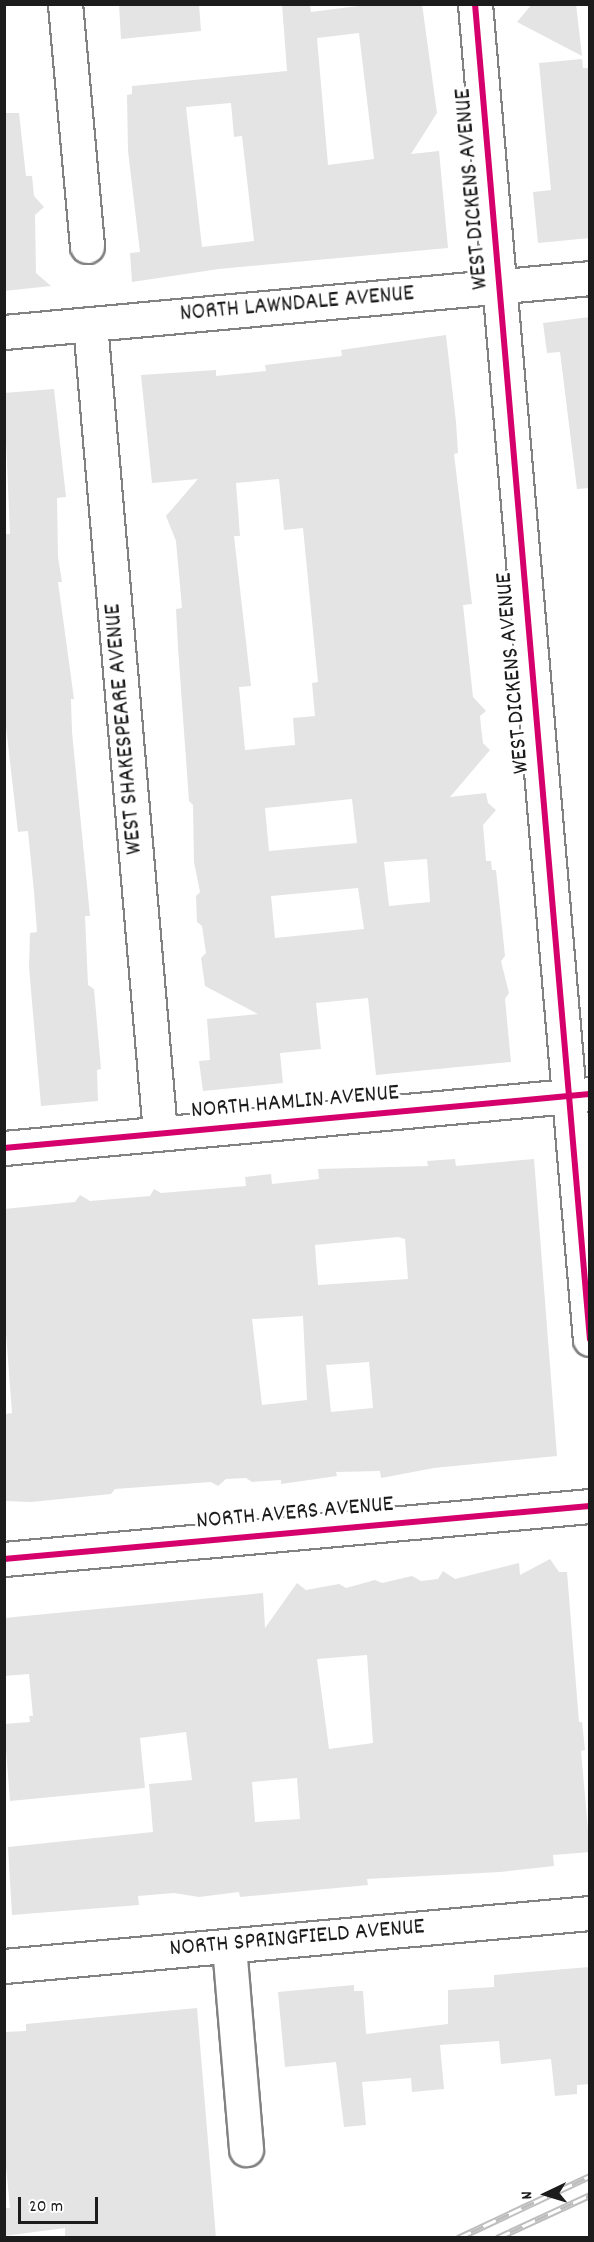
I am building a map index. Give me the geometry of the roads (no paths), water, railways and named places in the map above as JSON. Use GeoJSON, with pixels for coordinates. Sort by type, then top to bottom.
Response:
{"type":"FeatureCollection","features":[{"type":"Feature","properties":{"kind":"street"},"geometry":{"type":"LineString","coordinates":[[65,4],[87,246]]}},
{"type":"Feature","properties":{"kind":"street","name":"WEST DICKENS AVENUE"},"geometry":{"type":"LineString","coordinates":[[475,4],[499,286],[579,1095],[590,1339]]}},
{"type":"Feature","properties":{"kind":"street","name":"NORTH LAWNDALE AVENUE"},"geometry":{"type":"LineString","coordinates":[[4,332],[590,278]]}},
{"type":"Feature","properties":{"kind":"street","name":"WEST SHAKESPEARE AVENUE"},"geometry":{"type":"LineString","coordinates":[[90,324],[160,1133]]}},
{"type":"Feature","properties":{"kind":"street","name":"NORTH HAMLIN AVENUE"},"geometry":{"type":"LineString","coordinates":[[4,1148],[579,1095]]}},
{"type":"Feature","properties":{"kind":"street","name":"NORTH AVERS AVENUE"},"geometry":{"type":"LineString","coordinates":[[4,1559],[590,1506]]}},
{"type":"Feature","properties":{"kind":"street","name":"NORTH SPRINGFIELD AVENUE"},"geometry":{"type":"LineString","coordinates":[[4,1966],[590,1913]]}},
{"type":"Feature","properties":{"kind":"street"},"geometry":{"type":"LineString","coordinates":[[229,1946],[246,2149]]}},
{"type":"Feature","properties":{"kind":"railway"},"geometry":{"type":"LineString","coordinates":[[458,2238],[590,2176]]}},
{"type":"Feature","properties":{"kind":"railway"},"geometry":{"type":"LineString","coordinates":[[497,2238],[590,2195]]}}]}
